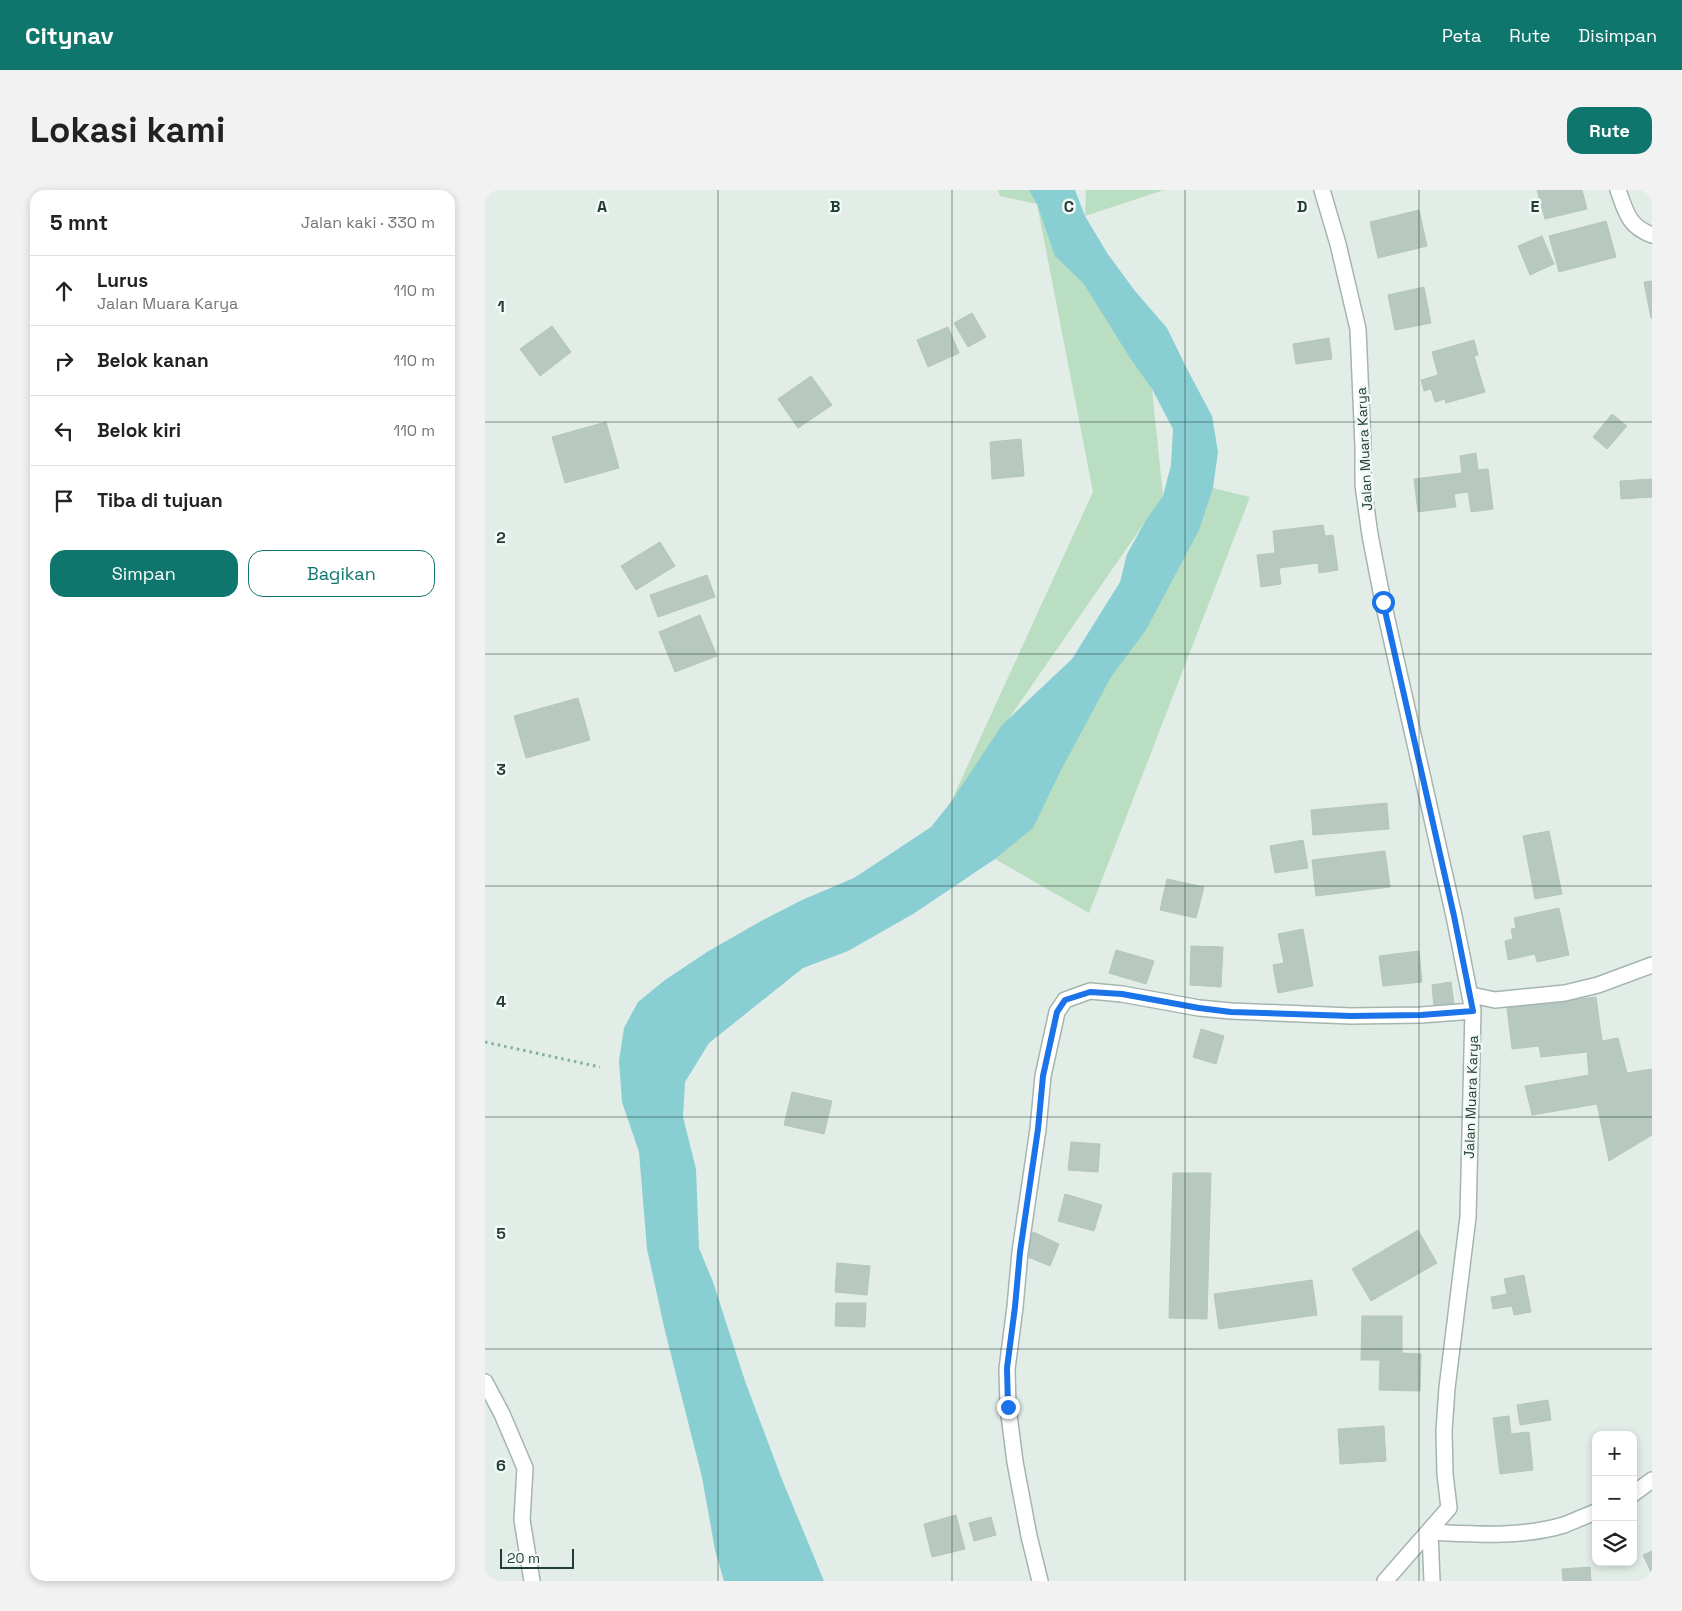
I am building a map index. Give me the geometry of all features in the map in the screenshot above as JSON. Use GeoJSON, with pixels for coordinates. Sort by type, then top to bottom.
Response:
{"type":"FeatureCollection","features":[{"type":"Feature","properties":{"kind":"street","name":"Jalan Muara Karya"},"geometry":{"type":"LineString","coordinates":[[1322,190],[1338,244],[1358,329],[1363,485],[1370,535],[1383,602],[1435,828],[1473,1011],[1468,1217],[1447,1388],[1444,1431],[1445,1474],[1449,1508],[1430,1532],[1385,1581]]}},
{"type":"Feature","properties":{"kind":"street"},"geometry":{"type":"LineString","coordinates":[[1618,190],[1629,220],[1642,231],[1652,235]]}},
{"type":"Feature","properties":{"kind":"street"},"geometry":{"type":"LineString","coordinates":[[1471,995],[1495,1000],[1565,993],[1598,985],[1652,965]]}},
{"type":"Feature","properties":{"kind":"street"},"geometry":{"type":"LineString","coordinates":[[1041,1581],[1029,1536],[1015,1462],[1008,1407],[1007,1368],[1020,1252],[1038,1129],[1043,1076],[1057,1012],[1065,1000],[1090,992],[1122,994],[1231,1012],[1351,1016],[1421,1015],[1473,1011]]}},
{"type":"Feature","properties":{"kind":"street"},"geometry":{"type":"LineString","coordinates":[[485,1382],[502,1414],[525,1468],[522,1520],[532,1581]]}},
{"type":"Feature","properties":{"kind":"street"},"geometry":{"type":"LineString","coordinates":[[1637,1491],[1652,1480]]}},
{"type":"Feature","properties":{"kind":"street"},"geometry":{"type":"LineString","coordinates":[[1432,1581],[1430,1532],[1482,1534],[1527,1532],[1563,1525],[1592,1514]]}},
{"type":"Feature","properties":{"kind":"path"},"geometry":{"type":"LineString","coordinates":[[485,1042],[601,1066]]}},
{"type":"Feature","properties":{"kind":"green space"},"geometry":{"type":"Polygon","coordinates":[[[998,190],[1057,190],[1152,389],[1163,496],[951,802],[1093,492],[1037,204],[1000,196],[998,190]]]}},
{"type":"Feature","properties":{"kind":"green space"},"geometry":{"type":"Polygon","coordinates":[[[1086,190],[1164,190],[1085,216],[1086,190]]]}},
{"type":"Feature","properties":{"kind":"green space"},"geometry":{"type":"Polygon","coordinates":[[[1213,488],[1250,497],[1089,913],[995,859],[1213,488]]]}},
{"type":"Feature","properties":{"kind":"water"},"geometry":{"type":"Polygon","coordinates":[[[1029,190],[1075,190],[1085,216],[1107,253],[1135,291],[1167,328],[1212,416],[1218,452],[1213,488],[1199,530],[1146,630],[1111,677],[1060,772],[1033,828],[995,859],[913,914],[848,951],[803,968],[709,1043],[685,1082],[683,1117],[696,1169],[699,1248],[713,1282],[745,1381],[781,1477],[824,1581],[724,1581],[715,1550],[702,1477],[665,1331],[647,1249],[639,1152],[622,1102],[619,1061],[624,1028],[638,1002],[665,980],[707,952],[802,900],[854,878],[931,827],[951,802],[1002,725],[1072,659],[1120,582],[1127,554],[1146,520],[1163,496],[1171,465],[1173,429],[1152,389],[1130,358],[1084,284],[1055,256],[1037,204],[1029,190]]]}},
{"type":"Feature","properties":{"kind":"building"},"geometry":{"type":"Polygon","coordinates":[[[1537,190],[1582,190],[1587,209],[1545,219],[1537,190]]]}},
{"type":"Feature","properties":{"kind":"building"},"geometry":{"type":"Polygon","coordinates":[[[1419,210],[1427,246],[1378,258],[1370,222],[1419,210]]]}},
{"type":"Feature","properties":{"kind":"building"},"geometry":{"type":"Polygon","coordinates":[[[1606,221],[1616,257],[1559,272],[1549,236],[1606,221]]]}},
{"type":"Feature","properties":{"kind":"building"},"geometry":{"type":"Polygon","coordinates":[[[1542,236],[1554,264],[1530,275],[1518,246],[1542,236]]]}},
{"type":"Feature","properties":{"kind":"building"},"geometry":{"type":"Polygon","coordinates":[[[1652,281],[1652,318],[1651,318],[1644,282],[1652,281]]]}},
{"type":"Feature","properties":{"kind":"building"},"geometry":{"type":"Polygon","coordinates":[[[1424,287],[1431,323],[1395,330],[1388,295],[1424,287]]]}},
{"type":"Feature","properties":{"kind":"building"},"geometry":{"type":"Polygon","coordinates":[[[972,313],[986,337],[968,347],[954,323],[972,313]]]}},
{"type":"Feature","properties":{"kind":"building"},"geometry":{"type":"Polygon","coordinates":[[[552,326],[571,352],[540,376],[520,349],[552,326]]]}},
{"type":"Feature","properties":{"kind":"building"},"geometry":{"type":"Polygon","coordinates":[[[948,327],[959,353],[928,367],[917,340],[948,327]]]}},
{"type":"Feature","properties":{"kind":"building"},"geometry":{"type":"Polygon","coordinates":[[[1329,338],[1332,359],[1296,364],[1293,344],[1329,338]]]}},
{"type":"Feature","properties":{"kind":"building"},"geometry":{"type":"Polygon","coordinates":[[[1474,340],[1478,355],[1474,356],[1485,392],[1446,403],[1445,399],[1435,402],[1431,389],[1424,391],[1421,380],[1438,375],[1432,352],[1474,340]]]}},
{"type":"Feature","properties":{"kind":"building"},"geometry":{"type":"Polygon","coordinates":[[[811,376],[832,405],[798,428],[778,399],[811,376]]]}},
{"type":"Feature","properties":{"kind":"building"},"geometry":{"type":"Polygon","coordinates":[[[1612,414],[1627,426],[1607,449],[1593,437],[1612,414]]]}},
{"type":"Feature","properties":{"kind":"building"},"geometry":{"type":"Polygon","coordinates":[[[606,422],[619,468],[565,483],[552,437],[606,422]]]}},
{"type":"Feature","properties":{"kind":"building"},"geometry":{"type":"Polygon","coordinates":[[[1021,439],[1024,476],[992,479],[990,442],[1021,439]]]}},
{"type":"Feature","properties":{"kind":"building"},"geometry":{"type":"Polygon","coordinates":[[[1476,453],[1478,470],[1488,469],[1493,509],[1471,512],[1468,492],[1454,494],[1456,507],[1418,512],[1414,479],[1462,473],[1460,456],[1476,453]]]}},
{"type":"Feature","properties":{"kind":"building"},"geometry":{"type":"Polygon","coordinates":[[[1652,479],[1652,497],[1621,499],[1620,481],[1652,479]]]}},
{"type":"Feature","properties":{"kind":"building"},"geometry":{"type":"Polygon","coordinates":[[[1323,525],[1325,536],[1333,535],[1338,570],[1319,573],[1318,563],[1279,568],[1281,584],[1261,587],[1257,555],[1275,553],[1273,531],[1323,525]]]}},
{"type":"Feature","properties":{"kind":"building"},"geometry":{"type":"Polygon","coordinates":[[[660,542],[675,566],[636,590],[621,566],[660,542]]]}},
{"type":"Feature","properties":{"kind":"building"},"geometry":{"type":"Polygon","coordinates":[[[707,575],[715,597],[658,617],[650,595],[707,575]]]}},
{"type":"Feature","properties":{"kind":"building"},"geometry":{"type":"Polygon","coordinates":[[[700,615],[717,656],[675,672],[659,632],[700,615]]]}},
{"type":"Feature","properties":{"kind":"building"},"geometry":{"type":"Polygon","coordinates":[[[578,698],[590,740],[526,758],[514,716],[578,698]]]}},
{"type":"Feature","properties":{"kind":"building"},"geometry":{"type":"Polygon","coordinates":[[[1387,803],[1389,829],[1313,835],[1311,810],[1387,803]]]}},
{"type":"Feature","properties":{"kind":"building"},"geometry":{"type":"Polygon","coordinates":[[[1549,831],[1562,894],[1535,899],[1523,836],[1549,831]]]}},
{"type":"Feature","properties":{"kind":"building"},"geometry":{"type":"Polygon","coordinates":[[[1303,840],[1308,868],[1275,873],[1270,846],[1303,840]]]}},
{"type":"Feature","properties":{"kind":"building"},"geometry":{"type":"Polygon","coordinates":[[[1385,851],[1390,887],[1316,896],[1312,860],[1385,851]]]}},
{"type":"Feature","properties":{"kind":"building"},"geometry":{"type":"Polygon","coordinates":[[[1167,879],[1204,887],[1196,918],[1160,910],[1167,879]]]}},
{"type":"Feature","properties":{"kind":"building"},"geometry":{"type":"Polygon","coordinates":[[[1559,908],[1569,955],[1537,962],[1535,954],[1508,960],[1505,941],[1513,939],[1511,929],[1516,928],[1514,918],[1559,908]]]}},
{"type":"Feature","properties":{"kind":"building"},"geometry":{"type":"Polygon","coordinates":[[[1303,929],[1313,986],[1278,993],[1273,965],[1284,963],[1278,934],[1303,929]]]}},
{"type":"Feature","properties":{"kind":"building"},"geometry":{"type":"Polygon","coordinates":[[[1191,946],[1223,947],[1221,987],[1190,985],[1191,946]]]}},
{"type":"Feature","properties":{"kind":"building"},"geometry":{"type":"Polygon","coordinates":[[[1116,950],[1154,961],[1146,984],[1109,973],[1116,950]]]}},
{"type":"Feature","properties":{"kind":"building"},"geometry":{"type":"Polygon","coordinates":[[[1419,951],[1422,982],[1383,986],[1379,956],[1419,951]]]}},
{"type":"Feature","properties":{"kind":"building"},"geometry":{"type":"Polygon","coordinates":[[[1451,982],[1454,1004],[1434,1007],[1432,985],[1451,982]]]}},
{"type":"Feature","properties":{"kind":"building"},"geometry":{"type":"Polygon","coordinates":[[[1596,997],[1602,1041],[1618,1038],[1627,1073],[1652,1069],[1652,1135],[1609,1161],[1597,1104],[1532,1115],[1525,1086],[1589,1075],[1587,1052],[1541,1057],[1539,1046],[1512,1049],[1507,1008],[1596,997]]]}},
{"type":"Feature","properties":{"kind":"building"},"geometry":{"type":"Polygon","coordinates":[[[1201,1029],[1224,1036],[1216,1064],[1193,1057],[1201,1029]]]}},
{"type":"Feature","properties":{"kind":"building"},"geometry":{"type":"Polygon","coordinates":[[[792,1092],[832,1101],[824,1134],[784,1125],[792,1092]]]}},
{"type":"Feature","properties":{"kind":"building"},"geometry":{"type":"Polygon","coordinates":[[[1071,1142],[1100,1144],[1098,1172],[1068,1170],[1071,1142]]]}},
{"type":"Feature","properties":{"kind":"building"},"geometry":{"type":"Polygon","coordinates":[[[1173,1173],[1211,1173],[1207,1319],[1169,1318],[1173,1173]]]}},
{"type":"Feature","properties":{"kind":"building"},"geometry":{"type":"Polygon","coordinates":[[[1065,1194],[1102,1205],[1094,1231],[1058,1221],[1065,1194]]]}},
{"type":"Feature","properties":{"kind":"building"},"geometry":{"type":"Polygon","coordinates":[[[1418,1230],[1437,1263],[1371,1301],[1352,1269],[1418,1230]]]}},
{"type":"Feature","properties":{"kind":"building"},"geometry":{"type":"Polygon","coordinates":[[[1033,1232],[1059,1244],[1050,1266],[1023,1255],[1033,1232]]]}},
{"type":"Feature","properties":{"kind":"building"},"geometry":{"type":"Polygon","coordinates":[[[837,1263],[870,1266],[867,1295],[835,1292],[837,1263]]]}},
{"type":"Feature","properties":{"kind":"building"},"geometry":{"type":"Polygon","coordinates":[[[1524,1275],[1531,1312],[1514,1315],[1512,1306],[1493,1309],[1491,1297],[1507,1294],[1504,1279],[1524,1275]]]}},
{"type":"Feature","properties":{"kind":"building"},"geometry":{"type":"Polygon","coordinates":[[[1312,1280],[1317,1315],[1219,1329],[1214,1294],[1312,1280]]]}},
{"type":"Feature","properties":{"kind":"building"},"geometry":{"type":"Polygon","coordinates":[[[836,1303],[866,1303],[865,1327],[835,1326],[836,1303]]]}},
{"type":"Feature","properties":{"kind":"building"},"geometry":{"type":"Polygon","coordinates":[[[1362,1316],[1402,1316],[1402,1353],[1421,1354],[1420,1391],[1379,1390],[1380,1360],[1361,1360],[1362,1316]]]}},
{"type":"Feature","properties":{"kind":"building"},"geometry":{"type":"Polygon","coordinates":[[[1548,1400],[1551,1420],[1520,1425],[1517,1405],[1548,1400]]]}},
{"type":"Feature","properties":{"kind":"building"},"geometry":{"type":"Polygon","coordinates":[[[1509,1416],[1511,1434],[1529,1432],[1533,1470],[1500,1474],[1493,1418],[1509,1416]]]}},
{"type":"Feature","properties":{"kind":"building"},"geometry":{"type":"Polygon","coordinates":[[[1384,1426],[1386,1461],[1340,1464],[1338,1429],[1384,1426]]]}},
{"type":"Feature","properties":{"kind":"building"},"geometry":{"type":"Polygon","coordinates":[[[956,1515],[965,1549],[932,1557],[924,1524],[956,1515]]]}},
{"type":"Feature","properties":{"kind":"building"},"geometry":{"type":"Polygon","coordinates":[[[991,1517],[996,1535],[974,1541],[969,1523],[991,1517]]]}},
{"type":"Feature","properties":{"kind":"building"},"geometry":{"type":"Polygon","coordinates":[[[1652,1551],[1652,1574],[1643,1555],[1652,1551]]]}},
{"type":"Feature","properties":{"kind":"building"},"geometry":{"type":"Polygon","coordinates":[[[1590,1567],[1591,1581],[1563,1581],[1562,1569],[1590,1567]]]}},
{"type":"Feature","properties":{"kind":"route"},"geometry":{"type":"LineString","coordinates":[[1008,1407],[1007,1368],[1020,1252],[1038,1129],[1043,1076],[1057,1012],[1065,1000],[1090,992],[1122,994],[1231,1012],[1351,1016],[1421,1015],[1473,1011],[1454,916],[1383,602]]}}]}
